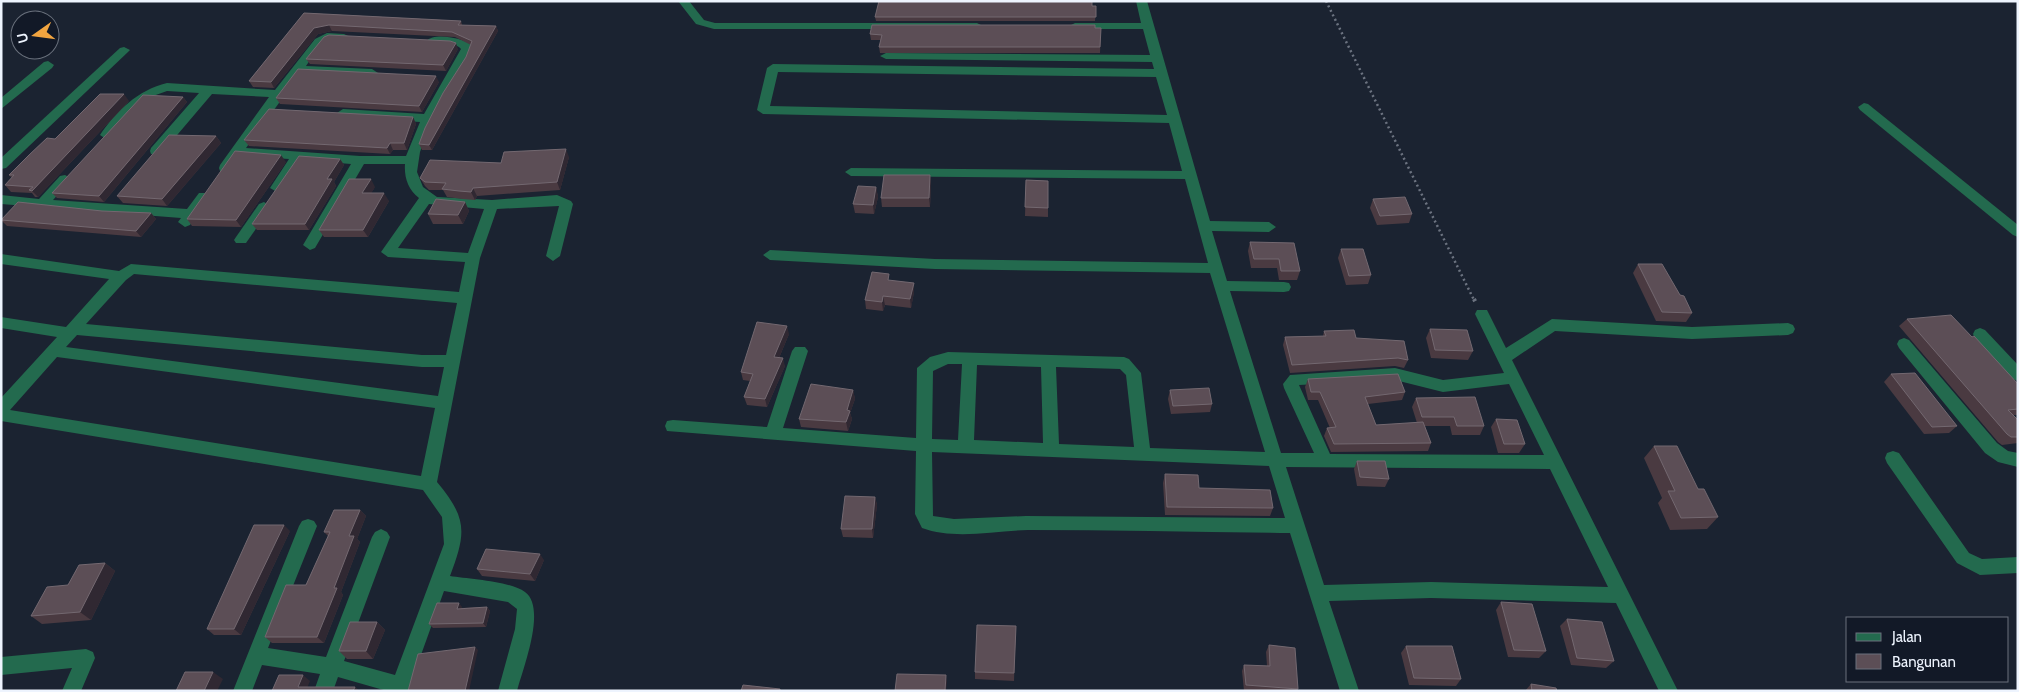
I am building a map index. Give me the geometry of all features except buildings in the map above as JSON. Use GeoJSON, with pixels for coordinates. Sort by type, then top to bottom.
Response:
{"type":"FeatureCollection","features":[{"type":"Feature","properties":{"kind":"street"},"geometry":{"type":"LineString","coordinates":[[683,1],[700,22],[714,26],[992,26]]}},
{"type":"Feature","properties":{"kind":"street"},"geometry":{"type":"LineString","coordinates":[[1142,1],[1190,175],[1210,226],[1216,268],[1228,286],[1282,459],[1296,526],[1323,592],[1350,691]]}},
{"type":"Feature","properties":{"kind":"street"},"geometry":{"type":"LineString","coordinates":[[1061,26],[1148,26]]}},
{"type":"Feature","properties":{"kind":"street"},"geometry":{"type":"LineString","coordinates":[[1,199],[188,218],[238,152],[296,69],[324,37],[360,37]]}},
{"type":"Feature","properties":{"kind":"street"},"geometry":{"type":"LineString","coordinates":[[416,40],[460,42],[467,46],[466,53],[446,77],[426,118],[411,160],[411,170],[416,188],[426,198],[456,204],[492,205],[557,200],[566,204],[553,256]]}},
{"type":"Feature","properties":{"kind":"street"},"geometry":{"type":"LineString","coordinates":[[1,165],[124,50]]}},
{"type":"Feature","properties":{"kind":"street"},"geometry":{"type":"LineString","coordinates":[[886,56],[1157,58]]}},
{"type":"Feature","properties":{"kind":"street"},"geometry":{"type":"LineString","coordinates":[[1,105],[48,65]]}},
{"type":"Feature","properties":{"kind":"street"},"geometry":{"type":"LineString","coordinates":[[1161,73],[773,68],[763,110],[1174,119]]}},
{"type":"Feature","properties":{"kind":"street"},"geometry":{"type":"LineString","coordinates":[[296,69],[384,73]]}},
{"type":"Feature","properties":{"kind":"street"},"geometry":{"type":"LineString","coordinates":[[97,145],[143,96],[153,89],[167,87],[278,94]]}},
{"type":"Feature","properties":{"kind":"street"},"geometry":{"type":"LineString","coordinates":[[150,158],[209,89]]}},
{"type":"Feature","properties":{"kind":"street"},"geometry":{"type":"LineString","coordinates":[[1864,107],[2018,232]]}},
{"type":"Feature","properties":{"kind":"street"},"geometry":{"type":"LineString","coordinates":[[268,109],[287,110]]}},
{"type":"Feature","properties":{"kind":"street"},"geometry":{"type":"LineString","coordinates":[[327,112],[426,118]]}},
{"type":"Feature","properties":{"kind":"street"},"geometry":{"type":"LineString","coordinates":[[1,148],[18,150]]}},
{"type":"Feature","properties":{"kind":"street"},"geometry":{"type":"LineString","coordinates":[[238,152],[360,160],[411,160]]}},
{"type":"Feature","properties":{"kind":"street"},"geometry":{"type":"LineString","coordinates":[[241,240],[298,156]]}},
{"type":"Feature","properties":{"kind":"street"},"geometry":{"type":"LineString","coordinates":[[310,245],[360,160]]}},
{"type":"Feature","properties":{"kind":"street"},"geometry":{"type":"LineString","coordinates":[[42,204],[77,166]]}},
{"type":"Feature","properties":{"kind":"street"},"geometry":{"type":"LineString","coordinates":[[851,172],[1190,175]]}},
{"type":"Feature","properties":{"kind":"street"},"geometry":{"type":"LineString","coordinates":[[107,210],[119,195]]}},
{"type":"Feature","properties":{"kind":"street"},"geometry":{"type":"LineString","coordinates":[[426,198],[388,252],[474,258]]}},
{"type":"Feature","properties":{"kind":"street"},"geometry":{"type":"LineString","coordinates":[[428,484],[474,258],[492,205]]}},
{"type":"Feature","properties":{"kind":"street"},"geometry":{"type":"LineString","coordinates":[[1210,226],[1269,227]]}},
{"type":"Feature","properties":{"kind":"street"},"geometry":{"type":"LineString","coordinates":[[770,255],[935,264],[1216,268]]}},
{"type":"Feature","properties":{"kind":"street"},"geometry":{"type":"LineString","coordinates":[[1,259],[121,276]]}},
{"type":"Feature","properties":{"kind":"street"},"geometry":{"type":"LineString","coordinates":[[1,409],[121,276],[131,269],[140,268],[466,298]]}},
{"type":"Feature","properties":{"kind":"street"},"geometry":{"type":"LineString","coordinates":[[1228,286],[1277,286]]}},
{"type":"Feature","properties":{"kind":"street"},"geometry":{"type":"LineString","coordinates":[[1482,314],[1669,691]]}},
{"type":"Feature","properties":{"kind":"street"},"geometry":{"type":"LineString","coordinates":[[1,322],[72,331],[422,361],[452,361]]}},
{"type":"Feature","properties":{"kind":"street"},"geometry":{"type":"LineString","coordinates":[[1503,358],[1552,325],[1692,334],[1788,329]]}},
{"type":"Feature","properties":{"kind":"street"},"geometry":{"type":"LineString","coordinates":[[1980,334],[2018,375]]}},
{"type":"Feature","properties":{"kind":"street"},"geometry":{"type":"LineString","coordinates":[[1904,344],[1991,448],[2004,457],[2018,460]]}},
{"type":"Feature","properties":{"kind":"street"},"geometry":{"type":"LineString","coordinates":[[53,351],[444,403]]}},
{"type":"Feature","properties":{"kind":"street"},"geometry":{"type":"LineString","coordinates":[[773,434],[800,351]]}},
{"type":"Feature","properties":{"kind":"street"},"geometry":{"type":"LineString","coordinates":[[1143,453],[1133,373],[1124,363],[948,358],[935,361],[926,368],[926,445],[923,514],[928,523],[934,525],[1026,523],[1296,526]]}},
{"type":"Feature","properties":{"kind":"street"},"geometry":{"type":"LineString","coordinates":[[966,447],[970,358]]}},
{"type":"Feature","properties":{"kind":"street"},"geometry":{"type":"LineString","coordinates":[[1048,361],[1051,450]]}},
{"type":"Feature","properties":{"kind":"street"},"geometry":{"type":"LineString","coordinates":[[1318,460],[1292,388],[1291,384],[1295,379],[1395,374],[1444,386],[1513,378]]}},
{"type":"Feature","properties":{"kind":"street"},"geometry":{"type":"LineString","coordinates":[[1,414],[428,484],[450,511],[454,525],[453,544],[399,688],[332,667],[256,655]]}},
{"type":"Feature","properties":{"kind":"street"},"geometry":{"type":"LineString","coordinates":[[674,426],[966,447],[1318,460],[1555,462]]}},
{"type":"Feature","properties":{"kind":"street"},"geometry":{"type":"LineString","coordinates":[[1893,458],[1963,558],[1980,567],[2018,565]]}},
{"type":"Feature","properties":{"kind":"street"},"geometry":{"type":"LineString","coordinates":[[242,691],[308,526]]}},
{"type":"Feature","properties":{"kind":"street"},"geometry":{"type":"LineString","coordinates":[[324,691],[381,537]]}},
{"type":"Feature","properties":{"kind":"street"},"geometry":{"type":"LineString","coordinates":[[439,582],[510,594],[519,598],[526,607],[524,629],[507,691]]}},
{"type":"Feature","properties":{"kind":"street"},"geometry":{"type":"LineString","coordinates":[[1323,592],[1357,590],[1621,595]]}},
{"type":"Feature","properties":{"kind":"street"},"geometry":{"type":"LineString","coordinates":[[1,666],[86,658],[71,691]]}}]}
